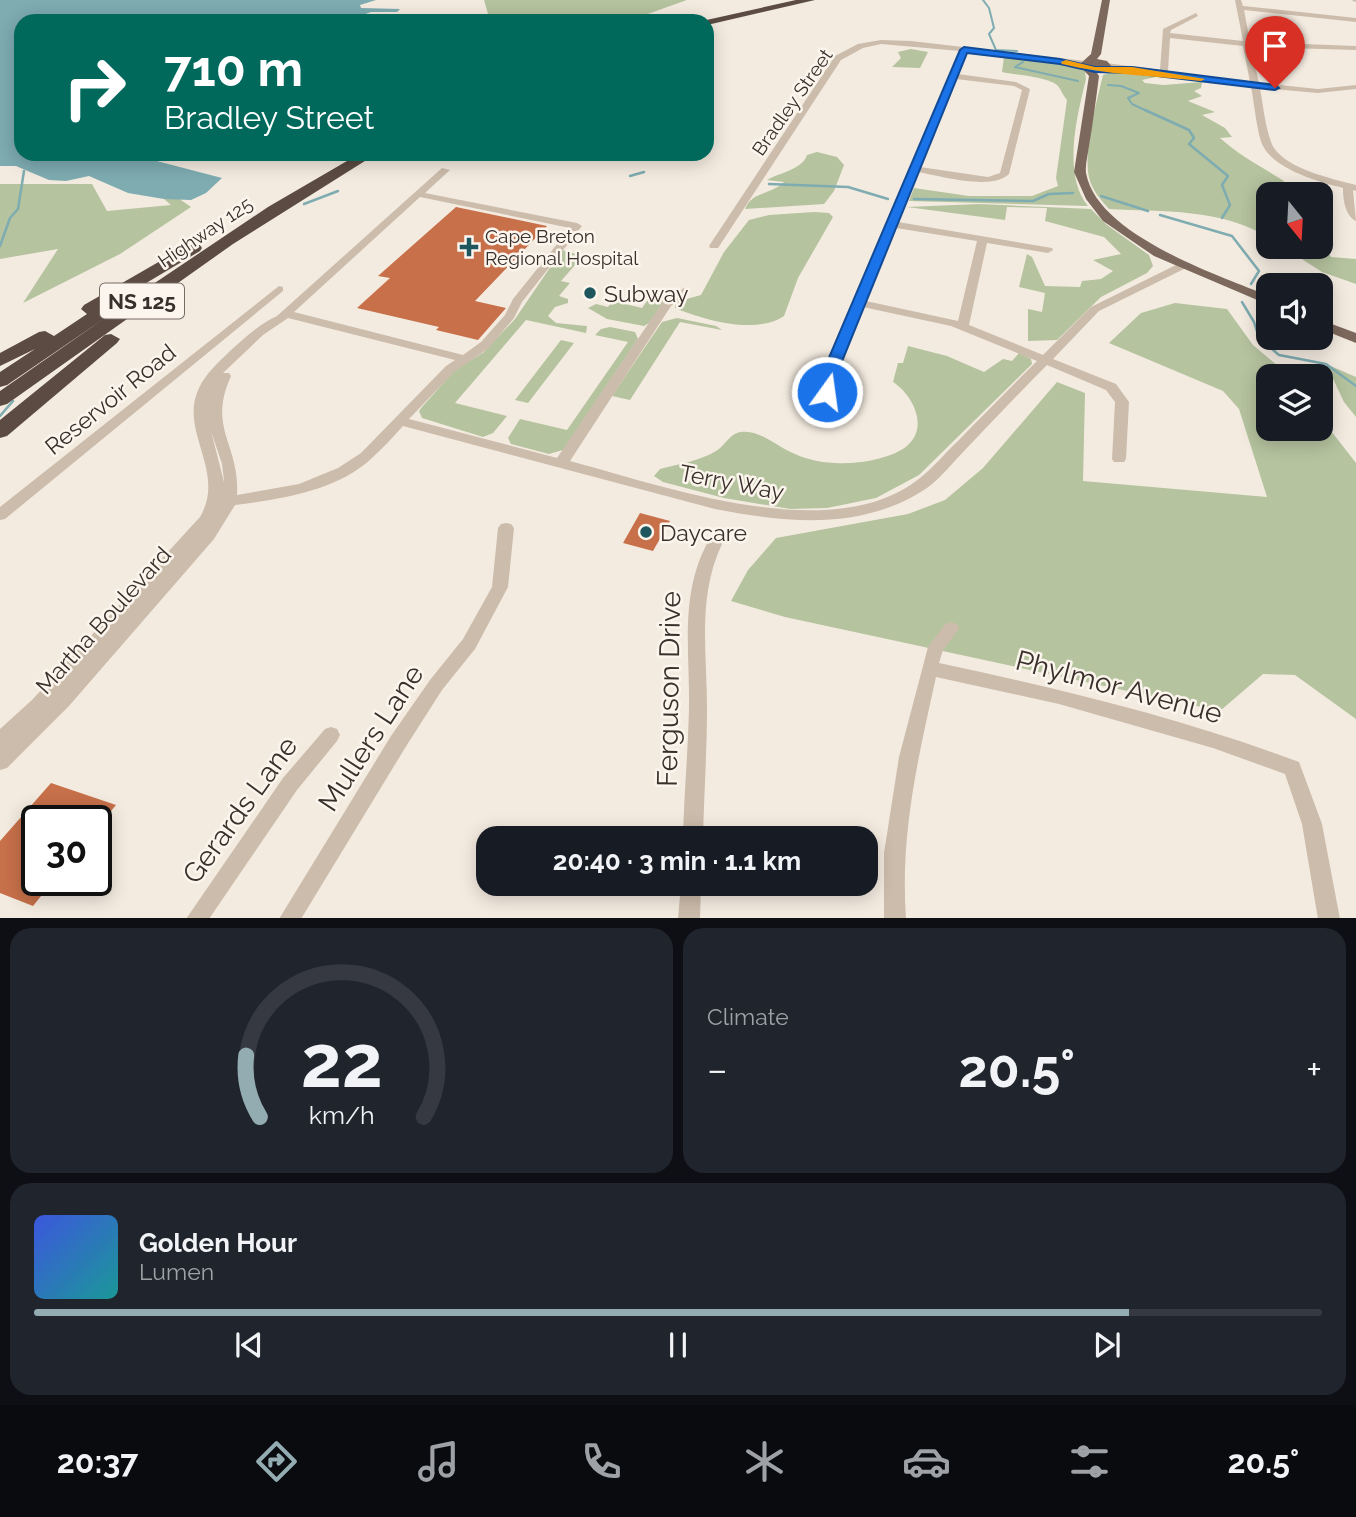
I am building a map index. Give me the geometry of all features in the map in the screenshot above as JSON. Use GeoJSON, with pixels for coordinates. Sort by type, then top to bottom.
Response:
{"type":"FeatureCollection","features":[{"type":"Feature","properties":{"kind":"highway"},"geometry":{"type":"LineString","coordinates":[[714,20],[783,0]]}},
{"type":"Feature","properties":{"kind":"highway"},"geometry":{"type":"LineString","coordinates":[[714,16],[810,0]]}},
{"type":"Feature","properties":{"kind":"highway"},"geometry":{"type":"LineString","coordinates":[[759,8],[820,1]]}},
{"type":"Feature","properties":{"kind":"highway","name":"Highway 125"},"geometry":{"type":"LineString","coordinates":[[0,381],[194,248],[339,161]]}},
{"type":"Feature","properties":{"kind":"highway","name":"Highway 125"},"geometry":{"type":"LineString","coordinates":[[0,400],[286,203],[357,161]]}},
{"type":"Feature","properties":{"kind":"highway"},"geometry":{"type":"LineString","coordinates":[[0,431],[97,350],[286,203]]}},
{"type":"Feature","properties":{"kind":"highway"},"geometry":{"type":"LineString","coordinates":[[0,360],[194,248]]}},
{"type":"Feature","properties":{"kind":"main road"},"geometry":{"type":"LineString","coordinates":[[1105,0],[1080,164],[1085,188],[1099,209],[1142,243],[1184,265],[1256,295]]}},
{"type":"Feature","properties":{"kind":"main road"},"geometry":{"type":"LineString","coordinates":[[1333,329],[1356,338]]}},
{"type":"Feature","properties":{"kind":"street"},"geometry":{"type":"LineString","coordinates":[[1269,0],[1271,12]]}},
{"type":"Feature","properties":{"kind":"street"},"geometry":{"type":"LineString","coordinates":[[1356,20],[1271,12],[1239,4],[1263,138],[1270,149],[1298,169],[1352,187],[1348,200],[1356,218]]}},
{"type":"Feature","properties":{"kind":"street"},"geometry":{"type":"LineString","coordinates":[[1164,74],[1166,35],[1171,25],[1196,15]]}},
{"type":"Feature","properties":{"kind":"street"},"geometry":{"type":"LineString","coordinates":[[1166,35],[1246,44],[1356,48]]}},
{"type":"Feature","properties":{"kind":"street","name":"Bradley Street"},"geometry":{"type":"LineString","coordinates":[[714,246],[838,58],[861,46],[881,42],[911,43],[1254,85],[1308,90],[1356,87]]}},
{"type":"Feature","properties":{"kind":"street"},"geometry":{"type":"LineString","coordinates":[[832,406],[827,392],[827,381],[964,50]]}},
{"type":"Feature","properties":{"kind":"street"},"geometry":{"type":"LineString","coordinates":[[915,169],[988,180],[1004,174],[1027,91],[1016,84],[953,76]]}},
{"type":"Feature","properties":{"kind":"street"},"geometry":{"type":"LineString","coordinates":[[418,194],[577,226],[517,301],[508,319],[481,349],[450,369],[366,456],[330,478],[289,491],[222,502],[230,467],[212,409],[215,392],[227,373],[279,325],[284,316],[444,170]]}},
{"type":"Feature","properties":{"kind":"street"},"geometry":{"type":"LineString","coordinates":[[892,224],[1048,250]]}},
{"type":"Feature","properties":{"kind":"street"},"geometry":{"type":"LineString","coordinates":[[963,326],[983,239]]}},
{"type":"Feature","properties":{"kind":"street","name":"Terry Way"},"geometry":{"type":"LineString","coordinates":[[400,422],[754,511],[815,515],[872,508],[895,500],[925,483],[1044,359],[1102,304],[1184,265]]}},
{"type":"Feature","properties":{"kind":"street","name":"Reservoir Road"},"geometry":{"type":"LineString","coordinates":[[0,515],[279,289]]}},
{"type":"Feature","properties":{"kind":"street"},"geometry":{"type":"LineString","coordinates":[[561,463],[667,304],[684,291]]}},
{"type":"Feature","properties":{"kind":"street"},"geometry":{"type":"LineString","coordinates":[[859,303],[963,326],[1108,385],[1122,402],[1119,458]]}},
{"type":"Feature","properties":{"kind":"street"},"geometry":{"type":"LineString","coordinates":[[284,316],[466,359]]}},
{"type":"Feature","properties":{"kind":"street","name":"Martha Boulevard"},"geometry":{"type":"LineString","coordinates":[[0,741],[38,705],[196,534],[222,502]]}},
{"type":"Feature","properties":{"kind":"street","name":"Martha Boulevard"},"geometry":{"type":"LineString","coordinates":[[0,762],[62,701],[201,545],[222,502]]}},
{"type":"Feature","properties":{"kind":"street","name":"Mullers Lane"},"geometry":{"type":"LineString","coordinates":[[290,918],[398,742],[436,685],[469,644],[500,587],[506,528]]}},
{"type":"Feature","properties":{"kind":"street","name":"Ferguson Drive"},"geometry":{"type":"LineString","coordinates":[[692,826],[698,691],[697,592],[704,563],[714,544]]}},
{"type":"Feature","properties":{"kind":"street"},"geometry":{"type":"LineString","coordinates":[[895,918],[891,874],[896,817],[909,750],[936,647],[951,629]]}},
{"type":"Feature","properties":{"kind":"street","name":"Phylmor Avenue"},"geometry":{"type":"LineString","coordinates":[[930,667],[1059,696],[1213,740],[1292,768],[1312,824],[1329,918]]}},
{"type":"Feature","properties":{"kind":"street","name":"Gerards Lane"},"geometry":{"type":"LineString","coordinates":[[197,918],[290,784],[331,735]]}},
{"type":"Feature","properties":{"kind":"street"},"geometry":{"type":"LineString","coordinates":[[689,918],[690,896]]}},
{"type":"Feature","properties":{"kind":"green space"},"geometry":{"type":"Polygon","coordinates":[[[484,0],[687,0],[648,14],[488,14],[484,0]]]}},
{"type":"Feature","properties":{"kind":"green space"},"geometry":{"type":"Polygon","coordinates":[[[911,49],[928,52],[920,68],[892,67],[901,58],[898,52],[911,49]]]}},
{"type":"Feature","properties":{"kind":"green space"},"geometry":{"type":"Polygon","coordinates":[[[1004,57],[1068,65],[1085,71],[1086,79],[1076,127],[1074,162],[1075,178],[1088,206],[909,201],[914,188],[969,196],[1032,196],[1058,186],[1056,178],[1067,100],[1054,83],[1002,72],[1004,57]]]}},
{"type":"Feature","properties":{"kind":"green space"},"geometry":{"type":"Polygon","coordinates":[[[1114,71],[1160,76],[1142,80],[1145,83],[1163,85],[1202,82],[1201,88],[1194,91],[1202,96],[1188,101],[1215,112],[1202,115],[1225,128],[1232,137],[1220,138],[1243,156],[1284,181],[1256,182],[1256,231],[1212,216],[1109,209],[1090,181],[1088,167],[1092,126],[1103,75],[1114,71]]]}},
{"type":"Feature","properties":{"kind":"green space"},"geometry":{"type":"Polygon","coordinates":[[[817,152],[837,157],[844,165],[834,191],[824,204],[745,209],[752,199],[784,182],[767,180],[796,167],[807,155],[817,152]]]}},
{"type":"Feature","properties":{"kind":"green space"},"geometry":{"type":"Polygon","coordinates":[[[0,184],[92,184],[107,211],[171,205],[164,199],[178,198],[191,207],[120,254],[23,303],[58,249],[0,259],[0,184]]]}},
{"type":"Feature","properties":{"kind":"green space"},"geometry":{"type":"Polygon","coordinates":[[[979,204],[1091,209],[1107,225],[1149,255],[1153,266],[1147,273],[1101,297],[1057,340],[1028,341],[1028,309],[1042,312],[1045,293],[1019,287],[1027,254],[1032,257],[1045,286],[1080,287],[1082,281],[1101,279],[1113,271],[1093,260],[1121,254],[1104,237],[1045,221],[1047,208],[1007,207],[1005,220],[907,207],[979,204]]]}},
{"type":"Feature","properties":{"kind":"green space"},"geometry":{"type":"Polygon","coordinates":[[[829,213],[833,217],[798,278],[784,316],[759,324],[730,324],[675,308],[676,302],[701,295],[724,252],[749,220],[769,215],[829,213]]]}},
{"type":"Feature","properties":{"kind":"green space"},"geometry":{"type":"Polygon","coordinates":[[[562,250],[583,256],[561,281],[570,283],[559,296],[568,299],[568,303],[555,307],[548,316],[556,323],[587,326],[586,333],[526,320],[455,403],[507,416],[493,433],[483,437],[422,418],[419,411],[455,370],[484,352],[515,319],[562,250]]]}},
{"type":"Feature","properties":{"kind":"green space"},"geometry":{"type":"Polygon","coordinates":[[[1302,259],[1356,259],[1356,284],[1333,276],[1333,273],[1322,272],[1302,259]]]}},
{"type":"Feature","properties":{"kind":"green space"},"geometry":{"type":"Polygon","coordinates":[[[660,296],[664,301],[644,326],[607,319],[588,308],[596,304],[608,307],[612,301],[642,308],[650,297],[660,296]]]}},
{"type":"Feature","properties":{"kind":"green space"},"geometry":{"type":"Polygon","coordinates":[[[1175,303],[1227,309],[1256,350],[1276,364],[1256,364],[1256,441],[1333,441],[1333,433],[1356,463],[1356,719],[1295,675],[1263,674],[1220,711],[785,617],[731,601],[748,570],[776,538],[908,514],[945,500],[983,468],[1057,382],[1085,393],[1083,481],[1267,497],[1239,409],[1223,391],[1109,343],[1141,313],[1175,303]]]}},
{"type":"Feature","properties":{"kind":"green space"},"geometry":{"type":"Polygon","coordinates":[[[677,318],[716,326],[722,330],[680,322],[630,400],[612,396],[662,322],[677,318]]]}},
{"type":"Feature","properties":{"kind":"green space"},"geometry":{"type":"Polygon","coordinates":[[[610,327],[635,332],[638,339],[563,450],[549,454],[511,444],[508,438],[520,419],[567,430],[628,342],[595,335],[601,329],[610,327]]]}},
{"type":"Feature","properties":{"kind":"green space"},"geometry":{"type":"Polygon","coordinates":[[[561,340],[574,343],[528,403],[515,400],[561,340]]]}},
{"type":"Feature","properties":{"kind":"green space"},"geometry":{"type":"Polygon","coordinates":[[[908,346],[947,356],[984,372],[1003,359],[1012,361],[1019,353],[1031,359],[1032,364],[919,475],[876,498],[827,508],[790,509],[724,498],[663,482],[654,476],[660,469],[710,454],[741,432],[755,433],[801,456],[827,462],[862,462],[896,453],[908,445],[917,429],[916,411],[912,402],[893,382],[898,363],[903,363],[908,346]]]}},
{"type":"Feature","properties":{"kind":"green space"},"geometry":{"type":"Polygon","coordinates":[[[1333,367],[1356,377],[1356,417],[1344,402],[1333,379],[1333,367]]]}},
{"type":"Feature","properties":{"kind":"water"},"geometry":{"type":"Polygon","coordinates":[[[0,0],[376,0],[360,5],[361,8],[400,9],[397,12],[365,14],[14,14],[14,161],[157,161],[222,178],[206,193],[191,200],[164,199],[128,193],[89,176],[66,181],[49,180],[16,166],[0,166],[0,0]]]}},
{"type":"Feature","properties":{"kind":"building","name":"Cape Breton Regional Hospital"},"geometry":{"type":"Polygon","coordinates":[[[456,207],[547,226],[475,301],[506,308],[478,340],[436,330],[439,327],[357,308],[390,278],[378,276],[456,207]]]}},
{"type":"Feature","properties":{"kind":"building","name":"Daycare"},"geometry":{"type":"Polygon","coordinates":[[[640,513],[670,521],[653,551],[623,543],[640,513]]]}},
{"type":"Feature","properties":{"kind":"building"},"geometry":{"type":"Polygon","coordinates":[[[51,783],[116,805],[112,810],[112,805],[32,805],[51,783]]]}},
{"type":"Feature","properties":{"kind":"building"},"geometry":{"type":"Polygon","coordinates":[[[21,817],[21,896],[41,896],[33,906],[0,893],[0,841],[21,817]]]}},
{"type":"Feature","properties":{"kind":"waterway"},"geometry":{"type":"LineString","coordinates":[[983,0],[989,8],[994,28],[989,34],[996,50],[1017,51]]}},
{"type":"Feature","properties":{"kind":"waterway"},"geometry":{"type":"LineString","coordinates":[[1023,62],[1015,67],[1078,81]]}},
{"type":"Feature","properties":{"kind":"waterway"},"geometry":{"type":"LineString","coordinates":[[1108,85],[1121,86],[1139,93],[1128,98],[1132,104],[1149,112]]}},
{"type":"Feature","properties":{"kind":"waterway"},"geometry":{"type":"LineString","coordinates":[[1145,110],[1189,130],[1194,138],[1189,144],[1228,176],[1222,185],[1230,205],[1222,218]]}},
{"type":"Feature","properties":{"kind":"waterway"},"geometry":{"type":"LineString","coordinates":[[0,246],[10,218],[18,209],[24,171]]}},
{"type":"Feature","properties":{"kind":"waterway"},"geometry":{"type":"LineString","coordinates":[[630,176],[644,172]]}},
{"type":"Feature","properties":{"kind":"waterway"},"geometry":{"type":"LineString","coordinates":[[769,184],[848,187],[888,199]]}},
{"type":"Feature","properties":{"kind":"waterway"},"geometry":{"type":"LineString","coordinates":[[304,204],[338,191]]}},
{"type":"Feature","properties":{"kind":"waterway"},"geometry":{"type":"LineString","coordinates":[[914,199],[1033,201],[1049,194],[1073,193]]}},
{"type":"Feature","properties":{"kind":"waterway"},"geometry":{"type":"LineString","coordinates":[[1101,196],[1148,211]]}},
{"type":"Feature","properties":{"kind":"waterway"},"geometry":{"type":"LineString","coordinates":[[1160,215],[1232,236],[1259,271],[1251,284]]}},
{"type":"Feature","properties":{"kind":"waterway"},"geometry":{"type":"LineString","coordinates":[[1242,302],[1254,322],[1259,338],[1279,355],[1326,364],[1356,386]]}},
{"type":"Feature","properties":{"kind":"waterway"},"geometry":{"type":"LineString","coordinates":[[0,416],[13,401]]}},
{"type":"Feature","properties":{"kind":"slow traffic"},"geometry":{"type":"LineString","coordinates":[[1066,62],[1095,70],[1132,70],[1201,79]]}},
{"type":"Feature","properties":{"kind":"place","name":"Cape Breton Regional Hospital"},"geometry":{"type":"Point","coordinates":[469,247]}},
{"type":"Feature","properties":{"kind":"place","name":"Subway"},"geometry":{"type":"Point","coordinates":[590,293]}},
{"type":"Feature","properties":{"kind":"place","name":"Daycare"},"geometry":{"type":"Point","coordinates":[646,532]}},
{"type":"Feature","properties":{"kind":"route"},"geometry":{"type":"LineString","coordinates":[[827,392],[827,381],[964,50],[1060,61],[1095,70],[1132,70],[1275,88]]}}]}
